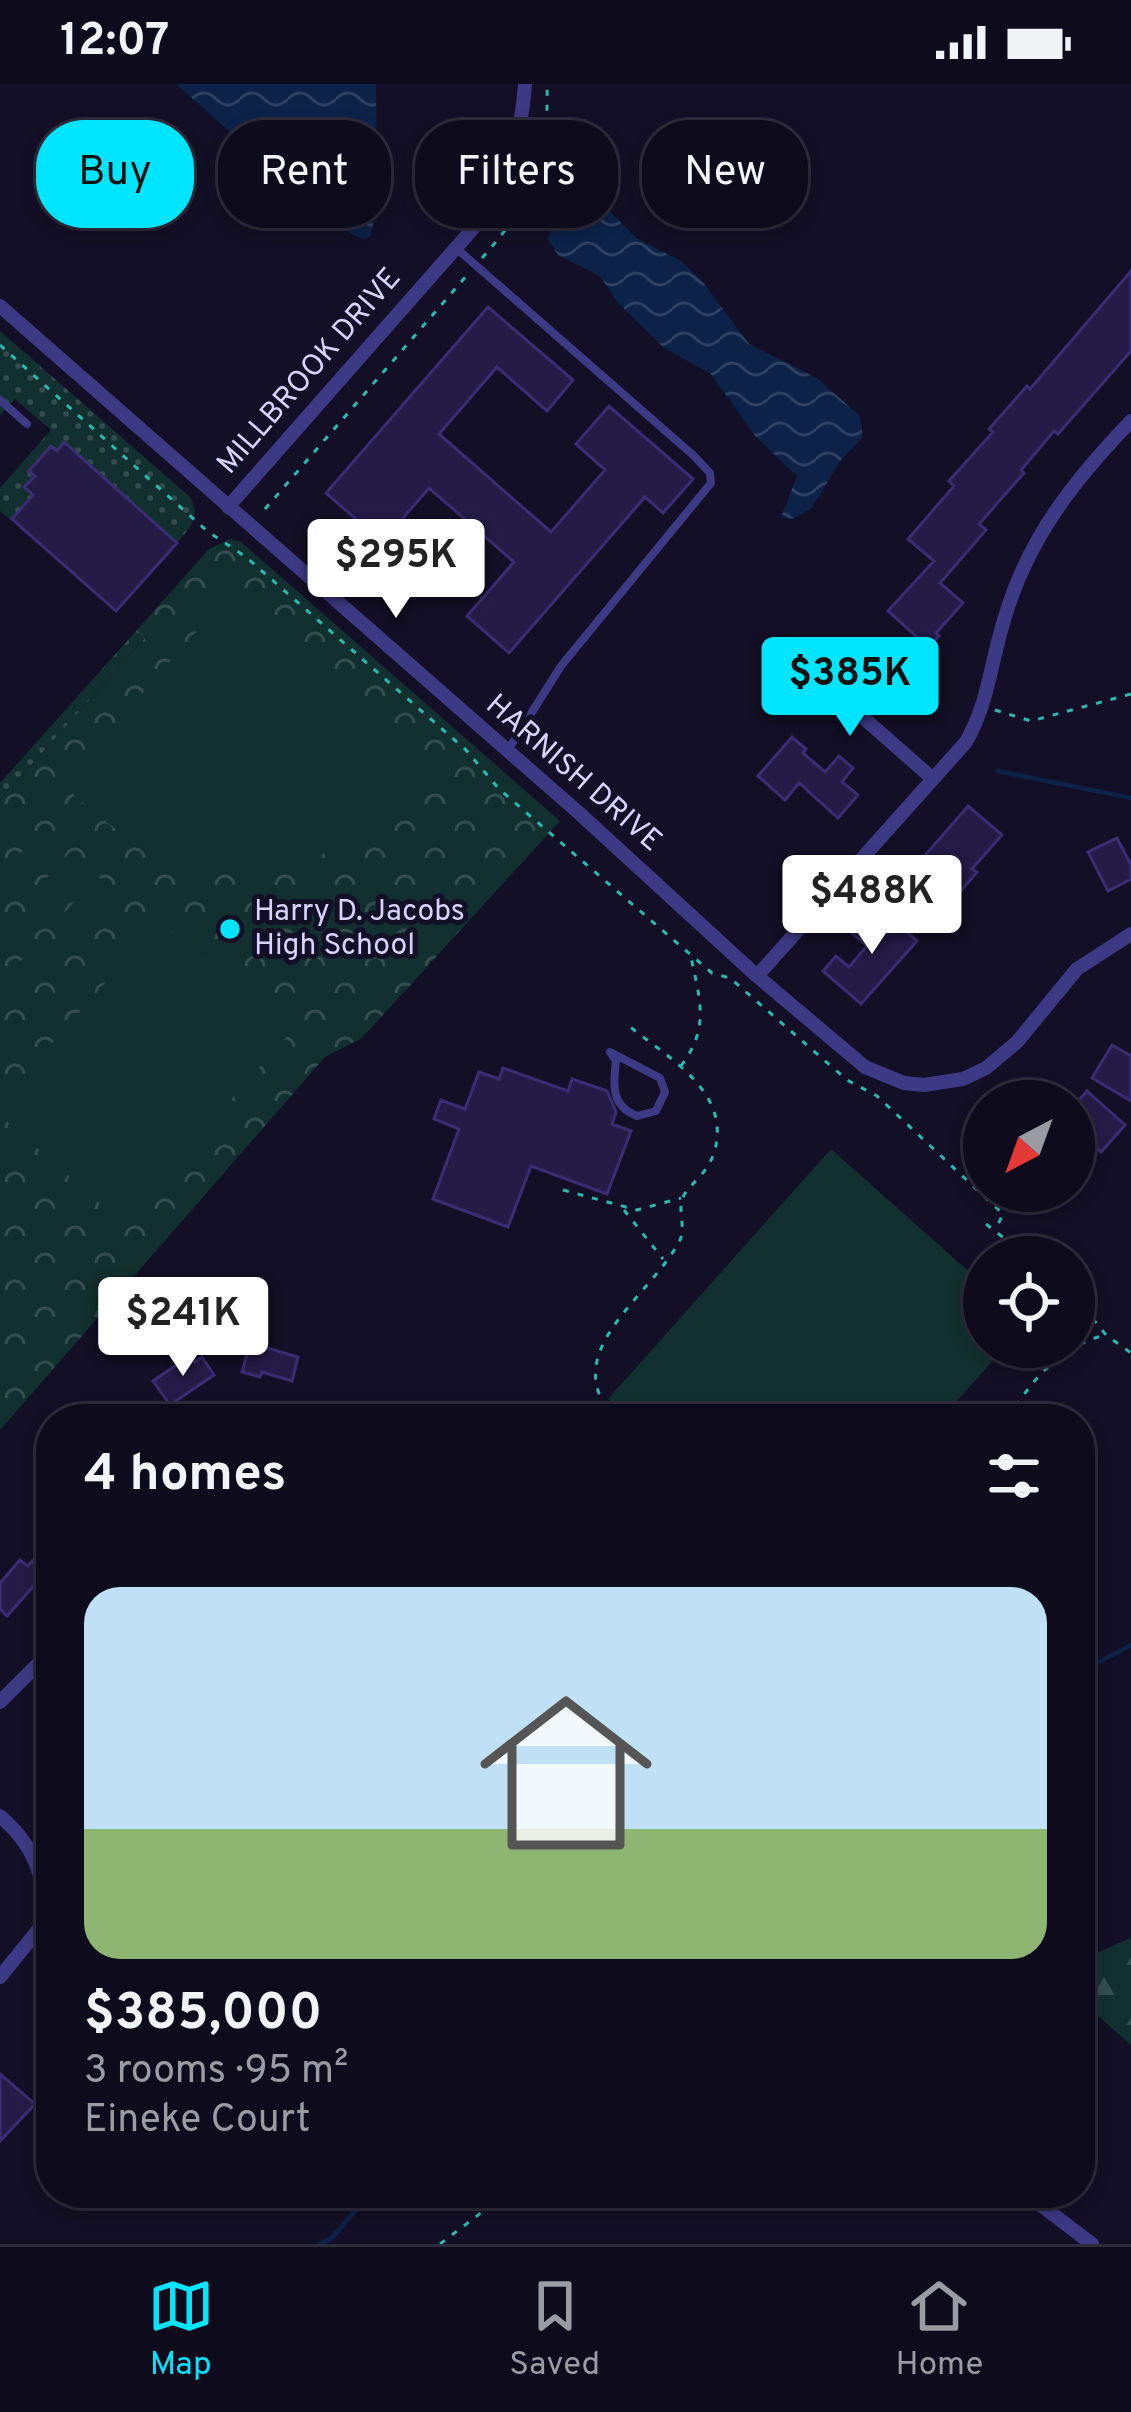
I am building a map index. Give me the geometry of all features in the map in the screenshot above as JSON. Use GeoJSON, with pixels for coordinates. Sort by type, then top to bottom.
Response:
{"type":"FeatureCollection","features":[{"type":"Feature","properties":{"kind":"street","name":"MILLBROOK DRIVE"},"geometry":{"type":"LineString","coordinates":[[228,507],[484,216],[505,178],[523,113],[525,84]]}},
{"type":"Feature","properties":{"kind":"street","name":"HARNISH DRIVE"},"geometry":{"type":"LineString","coordinates":[[0,306],[757,976],[865,1066],[904,1083],[944,1083],[986,1068],[1017,1042],[1077,969],[1131,934]]}},
{"type":"Feature","properties":{"kind":"street"},"geometry":{"type":"LineString","coordinates":[[757,976],[965,742],[985,706],[1004,617],[1038,537],[1072,485],[1131,421]]}},
{"type":"Feature","properties":{"kind":"street"},"geometry":{"type":"LineString","coordinates":[[800,662],[933,779]]}},
{"type":"Feature","properties":{"kind":"street"},"geometry":{"type":"LineString","coordinates":[[0,1702],[36,1666]]}},
{"type":"Feature","properties":{"kind":"street"},"geometry":{"type":"LineString","coordinates":[[0,1816],[23,1836],[36,1864]]}},
{"type":"Feature","properties":{"kind":"street"},"geometry":{"type":"LineString","coordinates":[[0,1977],[36,1932]]}},
{"type":"Feature","properties":{"kind":"street"},"geometry":{"type":"LineString","coordinates":[[1045,2208],[1092,2244]]}},
{"type":"Feature","properties":{"kind":"lane"},"geometry":{"type":"LineString","coordinates":[[456,248],[710,473],[711,483],[560,666],[507,751]]}},
{"type":"Feature","properties":{"kind":"lane"},"geometry":{"type":"LineString","coordinates":[[0,400],[27,424]]}},
{"type":"Feature","properties":{"kind":"lane"},"geometry":{"type":"LineString","coordinates":[[610,1052],[660,1078],[664,1101],[656,1111],[638,1116],[623,1108],[614,1090],[616,1061],[610,1052]]}},
{"type":"Feature","properties":{"kind":"path"},"geometry":{"type":"LineString","coordinates":[[265,509],[514,222],[540,172],[548,130],[547,84]]}},
{"type":"Feature","properties":{"kind":"path"},"geometry":{"type":"LineString","coordinates":[[0,345],[207,531],[246,557],[466,750],[499,790],[712,973],[730,978],[847,1081],[878,1096],[1003,1214],[995,1231]]}},
{"type":"Feature","properties":{"kind":"path"},"geometry":{"type":"LineString","coordinates":[[985,706],[1031,721],[1131,694]]}},
{"type":"Feature","properties":{"kind":"path"},"geometry":{"type":"LineString","coordinates":[[682,1066],[699,1039],[702,1021],[691,955]]}},
{"type":"Feature","properties":{"kind":"path"},"geometry":{"type":"LineString","coordinates":[[563,1190],[622,1209],[664,1205],[683,1198],[706,1170],[716,1140],[709,1100],[682,1066],[628,1025]]}},
{"type":"Feature","properties":{"kind":"path"},"geometry":{"type":"LineString","coordinates":[[606,1404],[595,1389],[594,1364],[683,1231],[683,1198]]}},
{"type":"Feature","properties":{"kind":"path"},"geometry":{"type":"LineString","coordinates":[[622,1209],[665,1261]]}},
{"type":"Feature","properties":{"kind":"path"},"geometry":{"type":"LineString","coordinates":[[986,1224],[1001,1236]]}},
{"type":"Feature","properties":{"kind":"path"},"geometry":{"type":"LineString","coordinates":[[1095,1321],[1131,1353]]}},
{"type":"Feature","properties":{"kind":"path"},"geometry":{"type":"LineString","coordinates":[[1016,1404],[1050,1364],[1085,1340],[1106,1335]]}},
{"type":"Feature","properties":{"kind":"path"},"geometry":{"type":"LineString","coordinates":[[441,2244],[488,2208]]}},
{"type":"Feature","properties":{"kind":"green space"},"geometry":{"type":"Polygon","coordinates":[[[0,331],[190,497],[194,516],[177,543],[64,443],[57,451],[51,447],[30,472],[35,476],[25,488],[33,495],[11,520],[0,511],[0,488],[51,430],[15,399],[0,415],[0,331]]]}},
{"type":"Feature","properties":{"kind":"green space","name":"Harry D. Jacobs High School"},"geometry":{"type":"Polygon","coordinates":[[[230,539],[240,541],[560,821],[362,1038],[325,1057],[0,1430],[0,800],[145,638],[137,630],[209,549],[230,539]]]}},
{"type":"Feature","properties":{"kind":"green space"},"geometry":{"type":"Polygon","coordinates":[[[247,597],[434,759],[372,824],[323,854],[297,863],[241,870],[185,863],[135,842],[62,785],[225,599],[247,597]]]}},
{"type":"Feature","properties":{"kind":"green space"},"geometry":{"type":"Polygon","coordinates":[[[137,630],[145,638],[0,800],[0,783],[137,630]]]}},
{"type":"Feature","properties":{"kind":"green space"},"geometry":{"type":"Polygon","coordinates":[[[44,828],[64,846],[25,890],[4,871],[44,828]]]}},
{"type":"Feature","properties":{"kind":"green space"},"geometry":{"type":"Polygon","coordinates":[[[70,852],[91,870],[51,914],[31,896],[70,852]]]}},
{"type":"Feature","properties":{"kind":"green space"},"geometry":{"type":"Polygon","coordinates":[[[97,876],[118,894],[78,938],[58,920],[97,876]]]}},
{"type":"Feature","properties":{"kind":"green space"},"geometry":{"type":"Polygon","coordinates":[[[160,921],[288,1035],[122,1223],[0,1115],[0,1102],[160,921]]]}},
{"type":"Feature","properties":{"kind":"green space"},"geometry":{"type":"Polygon","coordinates":[[[34,946],[55,965],[15,1008],[0,994],[0,984],[34,946]]]}},
{"type":"Feature","properties":{"kind":"green space"},"geometry":{"type":"Polygon","coordinates":[[[831,1149],[963,1266],[963,1368],[986,1368],[954,1404],[614,1404],[608,1399],[831,1149]]]}},
{"type":"Feature","properties":{"kind":"green space"},"geometry":{"type":"Polygon","coordinates":[[[1131,1938],[1131,2045],[1095,2013],[1095,1954],[1131,1938]]]}},
{"type":"Feature","properties":{"kind":"water"},"geometry":{"type":"Polygon","coordinates":[[[176,84],[376,84],[376,120],[218,121],[176,84]]]}},
{"type":"Feature","properties":{"kind":"water"},"geometry":{"type":"Polygon","coordinates":[[[618,220],[636,238],[681,261],[749,344],[817,378],[860,416],[863,437],[840,461],[812,508],[793,519],[781,517],[797,476],[756,437],[710,373],[664,348],[618,303],[600,276],[558,255],[548,239],[552,228],[618,228],[618,220]]]}},
{"type":"Feature","properties":{"kind":"water"},"geometry":{"type":"Polygon","coordinates":[[[344,228],[372,228],[371,236],[364,239],[344,228]]]}},
{"type":"Feature","properties":{"kind":"building"},"geometry":{"type":"Polygon","coordinates":[[[1131,271],[1131,351],[1058,434],[1054,431],[979,524],[986,530],[940,583],[963,603],[928,647],[888,611],[934,561],[908,539],[954,486],[949,481],[993,432],[989,429],[1027,386],[1030,389],[1131,271]]]}},
{"type":"Feature","properties":{"kind":"building"},"geometry":{"type":"Polygon","coordinates":[[[488,307],[573,380],[547,411],[497,367],[439,434],[551,532],[605,470],[576,444],[609,406],[693,479],[663,513],[645,497],[509,653],[467,616],[514,562],[429,488],[382,542],[326,493],[488,307]]]}},
{"type":"Feature","properties":{"kind":"building"},"geometry":{"type":"Polygon","coordinates":[[[64,442],[177,543],[116,611],[12,519],[33,495],[24,487],[35,476],[29,471],[51,446],[57,451],[64,442]]]}},
{"type":"Feature","properties":{"kind":"building"},"geometry":{"type":"Polygon","coordinates":[[[792,737],[825,772],[839,756],[853,768],[842,782],[858,795],[838,818],[799,783],[785,800],[758,776],[792,737]]]}},
{"type":"Feature","properties":{"kind":"building"},"geometry":{"type":"Polygon","coordinates":[[[968,806],[1002,835],[953,900],[915,867],[968,806]]]}},
{"type":"Feature","properties":{"kind":"building"},"geometry":{"type":"Polygon","coordinates":[[[1117,838],[1131,865],[1131,879],[1108,891],[1088,852],[1117,838]]]}},
{"type":"Feature","properties":{"kind":"building"},"geometry":{"type":"Polygon","coordinates":[[[882,910],[917,941],[861,1004],[823,971],[836,956],[849,967],[867,946],[853,934],[882,910]]]}},
{"type":"Feature","properties":{"kind":"building"},"geometry":{"type":"Polygon","coordinates":[[[1112,1045],[1131,1056],[1131,1101],[1092,1078],[1112,1045]]]}},
{"type":"Feature","properties":{"kind":"building"},"geometry":{"type":"Polygon","coordinates":[[[503,1068],[568,1091],[572,1079],[607,1091],[616,1112],[612,1124],[631,1131],[607,1194],[531,1166],[508,1227],[433,1199],[459,1129],[434,1119],[441,1100],[465,1109],[479,1072],[499,1079],[503,1068]]]}},
{"type":"Feature","properties":{"kind":"building"},"geometry":{"type":"Polygon","coordinates":[[[1095,1098],[1125,1125],[1101,1152],[1095,1146],[1095,1098]]]}},
{"type":"Feature","properties":{"kind":"building"},"geometry":{"type":"Polygon","coordinates":[[[250,1343],[298,1357],[292,1381],[242,1372],[250,1343]]]}},
{"type":"Feature","properties":{"kind":"building"},"geometry":{"type":"Polygon","coordinates":[[[191,1355],[195,1362],[202,1357],[214,1375],[171,1404],[153,1381],[191,1355]]]}},
{"type":"Feature","properties":{"kind":"building"},"geometry":{"type":"Polygon","coordinates":[[[20,1560],[36,1565],[36,1583],[7,1616],[0,1609],[0,1583],[20,1560]]]}},
{"type":"Feature","properties":{"kind":"building"},"geometry":{"type":"Polygon","coordinates":[[[0,2074],[35,2104],[0,2141],[0,2074]]]}},
{"type":"Feature","properties":{"kind":"waterway"},"geometry":{"type":"LineString","coordinates":[[998,771],[1131,798]]}},
{"type":"Feature","properties":{"kind":"waterway"},"geometry":{"type":"LineString","coordinates":[[1095,1664],[1131,1645]]}},
{"type":"Feature","properties":{"kind":"waterway"},"geometry":{"type":"LineString","coordinates":[[320,2244],[332,2238],[357,2208]]}},
{"type":"Feature","properties":{"kind":"place","name":"Harry D. Jacobs High School"},"geometry":{"type":"Point","coordinates":[230,929]}}]}
